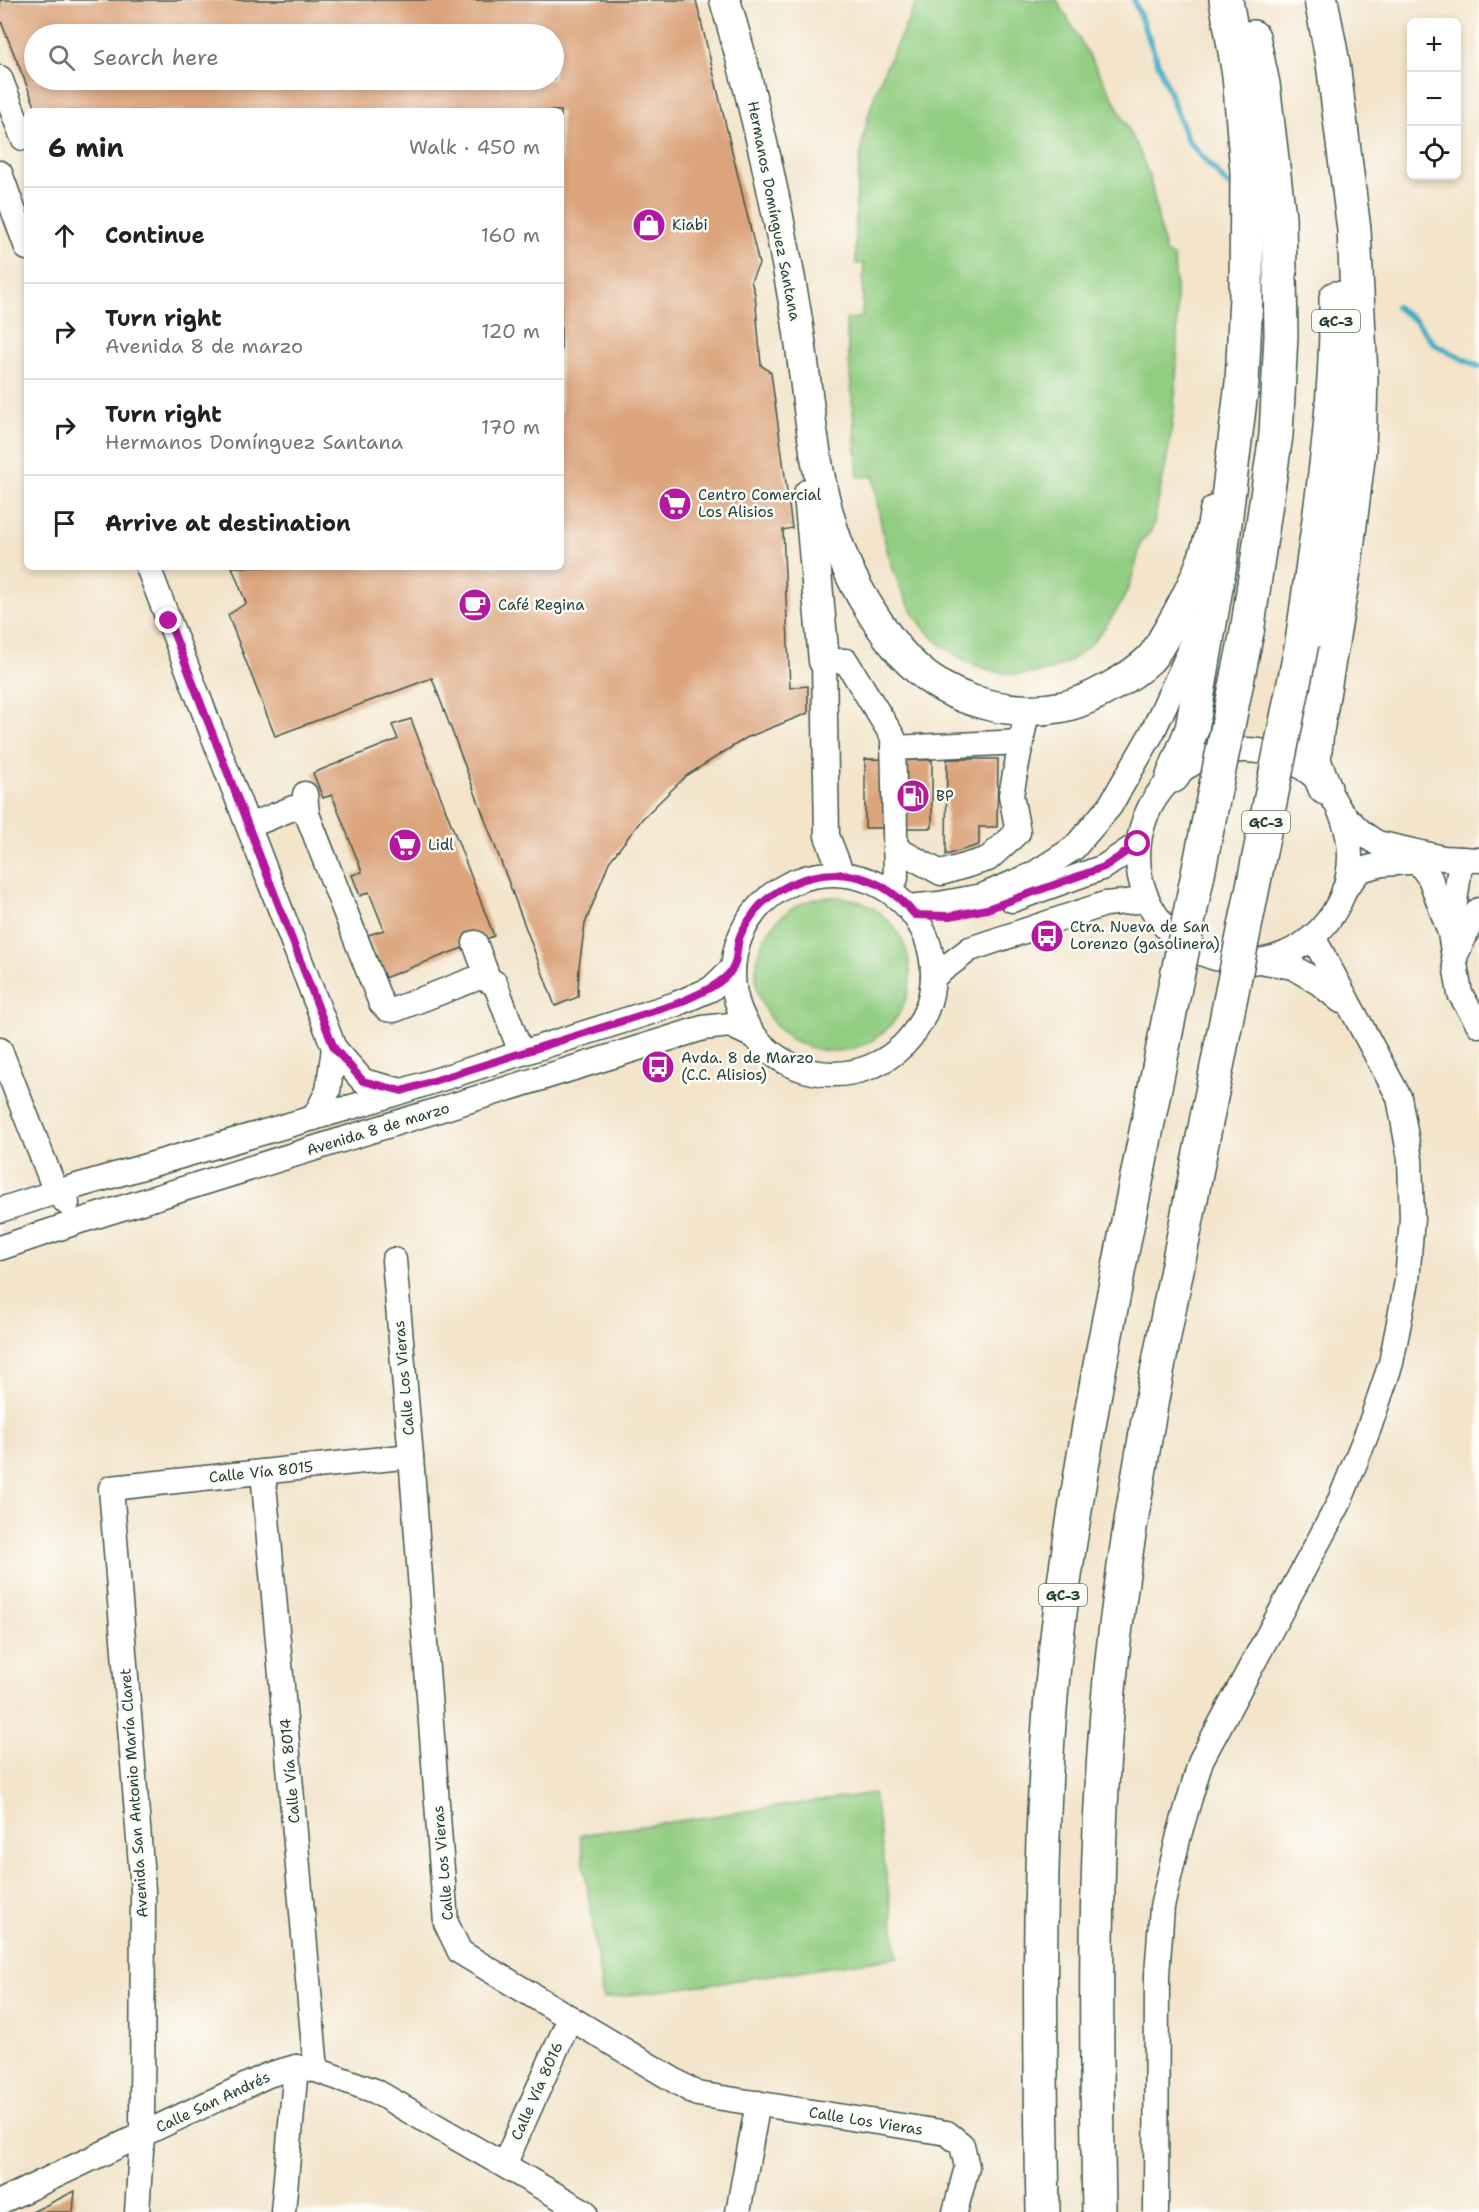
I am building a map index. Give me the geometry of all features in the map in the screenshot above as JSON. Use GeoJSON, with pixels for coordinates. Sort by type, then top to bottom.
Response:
{"type":"FeatureCollection","features":[{"type":"Feature","properties":{"kind":"highway"},"geometry":{"type":"LineString","coordinates":[[1173,776],[1192,729],[1194,718],[1220,564],[1242,383],[1248,172],[1239,75],[1226,0]]}},
{"type":"Feature","properties":{"kind":"highway","name":"GC-3"},"geometry":{"type":"LineString","coordinates":[[1043,2212],[1041,1863],[1051,1695],[1077,1494],[1104,1342],[1247,632],[1276,435],[1281,335],[1279,217],[1263,84],[1245,0]]}},
{"type":"Feature","properties":{"kind":"highway","name":"GC-3"},"geometry":{"type":"LineString","coordinates":[[1099,2212],[1096,2083],[1098,1857],[1109,1689],[1131,1518],[1163,1342],[1302,643],[1330,433],[1337,334],[1335,216],[1319,73],[1305,0]]}},
{"type":"Feature","properties":{"kind":"highway"},"geometry":{"type":"LineString","coordinates":[[1321,0],[1333,63],[1354,230],[1360,377],[1359,451],[1345,565],[1314,761],[1332,799]]}},
{"type":"Feature","properties":{"kind":"main road","name":"Hermanos Domínguez Santana"},"geometry":{"type":"LineString","coordinates":[[725,0],[764,146],[796,315],[810,425]]}},
{"type":"Feature","properties":{"kind":"main road"},"geometry":{"type":"LineString","coordinates":[[810,425],[827,511],[838,548],[862,596],[883,630],[902,654],[926,676],[952,692],[975,702],[1027,711],[1062,707],[1109,688],[1152,658],[1191,590],[1212,530],[1224,443],[1242,383]]}},
{"type":"Feature","properties":{"kind":"main road"},"geometry":{"type":"LineString","coordinates":[[810,425],[807,471],[824,661]]}},
{"type":"Feature","properties":{"kind":"street"},"geometry":{"type":"LineString","coordinates":[[0,78],[23,138]]}},
{"type":"Feature","properties":{"kind":"street"},"geometry":{"type":"LineString","coordinates":[[2,184],[24,240]]}},
{"type":"Feature","properties":{"kind":"street"},"geometry":{"type":"LineString","coordinates":[[912,911],[974,898],[1032,875],[1074,848],[1110,806],[1152,733],[1189,653],[1203,599],[1212,530]]}},
{"type":"Feature","properties":{"kind":"street"},"geometry":{"type":"LineString","coordinates":[[149,570],[334,1048],[363,1081],[402,1091]]}},
{"type":"Feature","properties":{"kind":"street"},"geometry":{"type":"LineString","coordinates":[[842,874],[827,836],[824,661],[846,661],[893,737],[896,878],[890,891]]}},
{"type":"Feature","properties":{"kind":"street"},"geometry":{"type":"LineString","coordinates":[[895,848],[941,873],[988,859],[1018,832],[1011,795],[1027,711]]}},
{"type":"Feature","properties":{"kind":"street"},"geometry":{"type":"LineString","coordinates":[[893,748],[1022,742]]}},
{"type":"Feature","properties":{"kind":"street"},"geometry":{"type":"LineString","coordinates":[[1350,1009],[1319,983],[1293,967],[1262,962],[1227,962],[1194,951],[1166,929],[1147,900],[1138,873],[1138,844],[1144,819],[1156,796],[1173,776],[1202,758],[1235,750],[1268,753],[1299,766],[1362,833],[1377,843],[1461,859]]}},
{"type":"Feature","properties":{"kind":"street"},"geometry":{"type":"LineString","coordinates":[[1332,799],[1348,836],[1349,863],[1344,890]]}},
{"type":"Feature","properties":{"kind":"street"},"geometry":{"type":"LineString","coordinates":[[249,826],[306,801],[381,1003],[387,1010],[394,1010],[480,977],[495,983],[521,1053]]}},
{"type":"Feature","properties":{"kind":"street"},"geometry":{"type":"LineString","coordinates":[[807,877],[827,836]]}},
{"type":"Feature","properties":{"kind":"street"},"geometry":{"type":"LineString","coordinates":[[912,911],[950,916],[987,909],[1104,867],[1138,844]]}},
{"type":"Feature","properties":{"kind":"street"},"geometry":{"type":"LineString","coordinates":[[974,898],[988,859]]}},
{"type":"Feature","properties":{"kind":"street"},"geometry":{"type":"LineString","coordinates":[[1262,962],[1289,953],[1313,937],[1332,915],[1344,890],[1360,870],[1383,864],[1461,859]]}},
{"type":"Feature","properties":{"kind":"street"},"geometry":{"type":"LineString","coordinates":[[1450,933],[1461,859]]}},
{"type":"Feature","properties":{"kind":"street"},"geometry":{"type":"LineString","coordinates":[[1418,862],[1430,878],[1450,933],[1460,994],[1479,1025]]}},
{"type":"Feature","properties":{"kind":"street"},"geometry":{"type":"LineString","coordinates":[[842,874],[867,879],[890,891],[912,911],[929,945],[933,977],[927,1011],[908,1041],[881,1062],[848,1073],[814,1073],[781,1060],[755,1037],[742,1016],[735,992],[733,968],[740,937],[755,910],[778,890],[807,877],[842,874]]}},
{"type":"Feature","properties":{"kind":"street"},"geometry":{"type":"LineString","coordinates":[[933,977],[970,949],[1105,904],[1147,900]]}},
{"type":"Feature","properties":{"kind":"street"},"geometry":{"type":"LineString","coordinates":[[1454,959],[1473,917],[1479,910]]}},
{"type":"Feature","properties":{"kind":"street"},"geometry":{"type":"LineString","coordinates":[[1156,2212],[1157,1975],[1162,1907],[1179,1835],[1201,1760],[1338,1504],[1369,1428],[1391,1363],[1407,1281],[1412,1218],[1410,1159],[1399,1097],[1313,937]]}},
{"type":"Feature","properties":{"kind":"street"},"geometry":{"type":"LineString","coordinates":[[476,943],[489,981]]}},
{"type":"Feature","properties":{"kind":"street","name":"Avenida 8 de marzo"},"geometry":{"type":"LineString","coordinates":[[0,1210],[56,1191],[365,1103],[676,1004],[711,989],[733,968]]}},
{"type":"Feature","properties":{"kind":"street","name":"Avenida 8 de marzo"},"geometry":{"type":"LineString","coordinates":[[0,1248],[83,1220],[704,1028],[730,1025],[755,1037]]}},
{"type":"Feature","properties":{"kind":"street"},"geometry":{"type":"LineString","coordinates":[[314,1118],[328,1091],[334,1048]]}},
{"type":"Feature","properties":{"kind":"street"},"geometry":{"type":"LineString","coordinates":[[0,1050],[56,1191],[83,1220]]}},
{"type":"Feature","properties":{"kind":"street","name":"Calle Los Vieras"},"geometry":{"type":"LineString","coordinates":[[394,1260],[446,1923],[460,1952],[697,2094],[947,2133],[962,2145],[967,2167],[955,2212]]}},
{"type":"Feature","properties":{"kind":"street","name":"Calle Vía 8015"},"geometry":{"type":"LineString","coordinates":[[111,1488],[411,1456]]}},
{"type":"Feature","properties":{"kind":"street","name":"Calle Vía 8014"},"geometry":{"type":"LineString","coordinates":[[263,1472],[306,2068],[283,2212]]}},
{"type":"Feature","properties":{"kind":"street","name":"Avenida San Antonio María Claret"},"geometry":{"type":"LineString","coordinates":[[111,1488],[143,1890],[142,2134],[137,2212]]}},
{"type":"Feature","properties":{"kind":"street","name":"Calle Vía 8016"},"geometry":{"type":"LineString","coordinates":[[504,2165],[570,2018]]}},
{"type":"Feature","properties":{"kind":"street"},"geometry":{"type":"LineString","coordinates":[[306,2068],[375,2091],[585,2212]]}},
{"type":"Feature","properties":{"kind":"street","name":"Calle San Andrés"},"geometry":{"type":"LineString","coordinates":[[0,2202],[268,2074],[306,2068]]}},
{"type":"Feature","properties":{"kind":"street"},"geometry":{"type":"LineString","coordinates":[[738,2212],[758,2103]]}},
{"type":"Feature","properties":{"kind":"green space"},"geometry":{"type":"Polygon","coordinates":[[[917,0],[1057,0],[1110,92],[1138,148],[1150,178],[1165,252],[1174,257],[1177,345],[1174,404],[1171,433],[1153,526],[1141,543],[1132,578],[1124,597],[1100,633],[1072,659],[1051,669],[1029,674],[1007,673],[985,668],[944,647],[928,632],[905,598],[891,565],[882,530],[873,476],[858,477],[846,320],[862,317],[864,263],[856,264],[858,172],[866,126],[879,83],[917,0]]]}},
{"type":"Feature","properties":{"kind":"green space"},"geometry":{"type":"Polygon","coordinates":[[[833,897],[863,902],[888,919],[905,944],[910,974],[905,1004],[888,1029],[863,1046],[833,1051],[803,1046],[778,1029],[761,1004],[756,974],[761,944],[778,919],[803,902],[833,897]]]}},
{"type":"Feature","properties":{"kind":"green space"},"geometry":{"type":"Polygon","coordinates":[[[874,1793],[898,1957],[603,1999],[580,1835],[874,1793]]]}},
{"type":"Feature","properties":{"kind":"building","name":"Centro Comercial Los Alisios"},"geometry":{"type":"Polygon","coordinates":[[[0,0],[696,0],[759,264],[751,281],[755,294],[761,365],[771,373],[792,528],[783,530],[790,688],[808,686],[808,713],[746,738],[686,776],[643,818],[609,862],[585,924],[579,967],[578,997],[555,1006],[432,678],[275,736],[228,615],[246,603],[233,570],[564,570],[564,108],[36,108],[29,90],[564,90],[564,24],[24,24],[24,79],[0,19],[0,0]]]}},
{"type":"Feature","properties":{"kind":"building","name":"Lidl"},"geometry":{"type":"Polygon","coordinates":[[[411,719],[494,936],[384,978],[368,935],[384,930],[369,892],[360,896],[352,875],[362,872],[332,795],[323,798],[313,773],[398,739],[392,725],[411,719]]]}},
{"type":"Feature","properties":{"kind":"building"},"geometry":{"type":"Polygon","coordinates":[[[865,759],[932,760],[932,828],[865,828],[865,759]]]}},
{"type":"Feature","properties":{"kind":"building"},"geometry":{"type":"Polygon","coordinates":[[[947,759],[998,759],[997,827],[979,827],[979,845],[946,855],[947,759]]]}},
{"type":"Feature","properties":{"kind":"building"},"geometry":{"type":"Polygon","coordinates":[[[75,2191],[73,2212],[32,2212],[75,2191]]]}},
{"type":"Feature","properties":{"kind":"waterway"},"geometry":{"type":"LineString","coordinates":[[1134,0],[1188,141],[1228,185]]}},
{"type":"Feature","properties":{"kind":"waterway"},"geometry":{"type":"LineString","coordinates":[[1396,307],[1416,321],[1434,344],[1479,367]]}},
{"type":"Feature","properties":{"kind":"place","name":"Kiabi"},"geometry":{"type":"Point","coordinates":[649,225]}},
{"type":"Feature","properties":{"kind":"place","name":"Centro Comercial Los Alisios"},"geometry":{"type":"Point","coordinates":[675,504]}},
{"type":"Feature","properties":{"kind":"place","name":"Café Regina"},"geometry":{"type":"Point","coordinates":[475,605]}},
{"type":"Feature","properties":{"kind":"place","name":"BP"},"geometry":{"type":"Point","coordinates":[913,796]}},
{"type":"Feature","properties":{"kind":"place","name":"Lidl"},"geometry":{"type":"Point","coordinates":[405,845]}},
{"type":"Feature","properties":{"kind":"place","name":"Ctra. Nueva de San Lorenzo (gasolinera)"},"geometry":{"type":"Point","coordinates":[1047,936]}},
{"type":"Feature","properties":{"kind":"place","name":"Avda. 8 de Marzo (C.C. Alisios)"},"geometry":{"type":"Point","coordinates":[658,1067]}},
{"type":"Feature","properties":{"kind":"route"},"geometry":{"type":"LineString","coordinates":[[169,621],[334,1048],[363,1081],[402,1091],[676,1004],[711,989],[733,968],[740,937],[755,910],[778,890],[807,877],[842,874],[867,879],[890,891],[915,915],[950,916],[987,909],[1104,867],[1138,844]]}}]}
